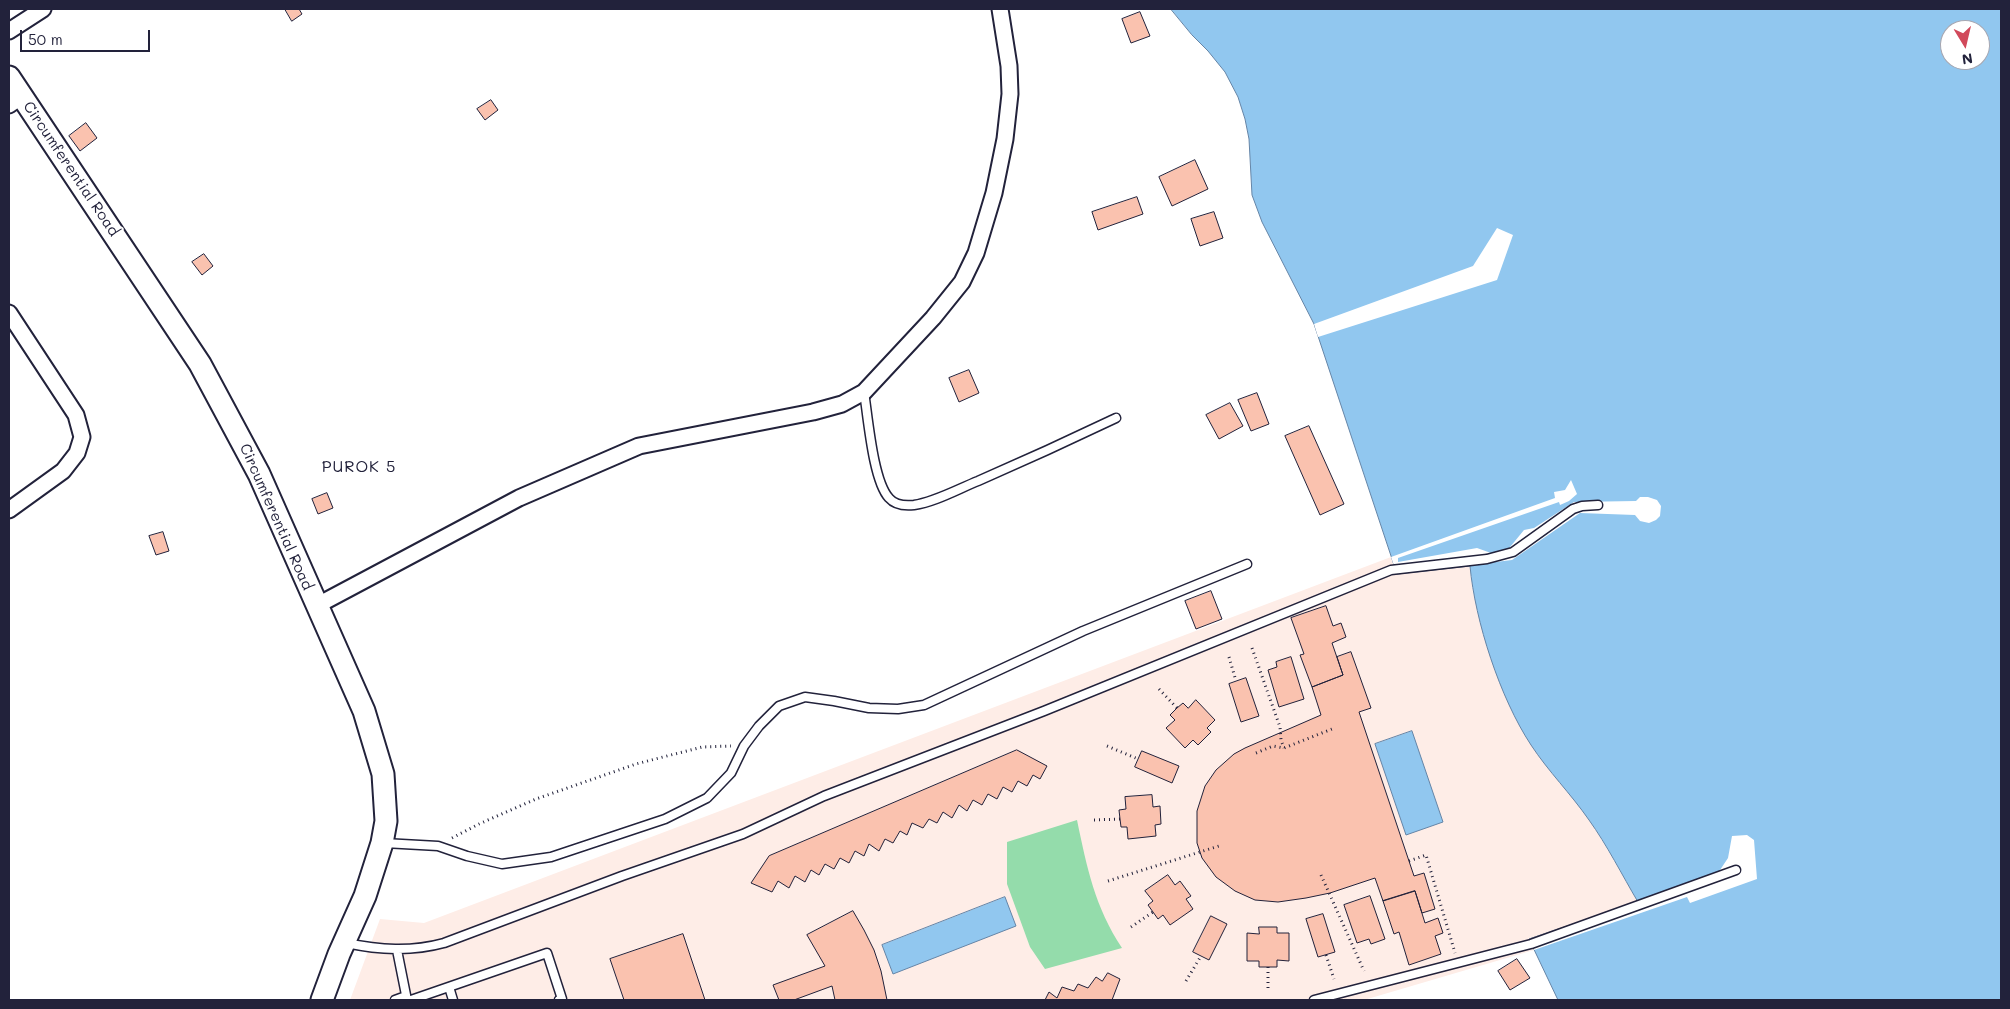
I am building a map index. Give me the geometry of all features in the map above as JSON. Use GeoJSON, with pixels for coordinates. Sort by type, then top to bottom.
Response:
{"type":"FeatureCollection","features":[{"type":"Feature","properties":{"kind":"main road","name":"Circumferential Road"},"geometry":{"type":"LineString","coordinates":[[9,77],[16,100],[200,364],[259,474],[364,711],[383,774],[386,821],[382,843],[365,896],[344,942],[322,1000]]}},
{"type":"Feature","properties":{"kind":"street"},"geometry":{"type":"LineString","coordinates":[[9,30],[43,9]]}},
{"type":"Feature","properties":{"kind":"street"},"geometry":{"type":"LineString","coordinates":[[316,606],[519,498],[639,446],[813,412],[842,404],[864,392],[934,318],[962,282],[976,253],[994,194],[1005,139],[1009,103],[1009,66],[1000,9]]}},
{"type":"Feature","properties":{"kind":"street"},"geometry":{"type":"LineString","coordinates":[[9,313],[76,415],[82,437],[77,453],[63,471],[9,510]]}},
{"type":"Feature","properties":{"kind":"lane"},"geometry":{"type":"LineString","coordinates":[[864,392],[876,469],[882,488],[890,499],[900,505],[914,505],[940,497],[1063,444],[1116,418]]}},
{"type":"Feature","properties":{"kind":"lane"},"geometry":{"type":"LineString","coordinates":[[344,942],[365,947],[397,950],[424,948],[444,943],[622,876],[743,834],[824,796],[1044,711],[1391,570],[1486,559],[1513,552],[1573,509],[1582,506],[1598,505]]}},
{"type":"Feature","properties":{"kind":"lane"},"geometry":{"type":"LineString","coordinates":[[382,843],[438,846],[467,856],[502,864],[552,857],[665,819],[706,798],[731,773],[744,746],[758,726],[779,706],[805,698],[834,701],[868,708],[898,709],[924,705],[1083,631],[1247,564]]}},
{"type":"Feature","properties":{"kind":"lane"},"geometry":{"type":"LineString","coordinates":[[1314,1000],[1531,944],[1736,870]]}},
{"type":"Feature","properties":{"kind":"lane"},"geometry":{"type":"LineString","coordinates":[[397,950],[408,999]]}},
{"type":"Feature","properties":{"kind":"lane"},"geometry":{"type":"LineString","coordinates":[[395,1000],[408,999],[449,987],[547,953],[562,999],[560,1000]]}},
{"type":"Feature","properties":{"kind":"lane"},"geometry":{"type":"LineString","coordinates":[[449,987],[454,1000]]}},
{"type":"Feature","properties":{"kind":"path"},"geometry":{"type":"LineString","coordinates":[[1252,648],[1280,727],[1284,748]]}},
{"type":"Feature","properties":{"kind":"path"},"geometry":{"type":"LineString","coordinates":[[1228,658],[1236,681]]}},
{"type":"Feature","properties":{"kind":"path"},"geometry":{"type":"LineString","coordinates":[[1159,688],[1178,708]]}},
{"type":"Feature","properties":{"kind":"path"},"geometry":{"type":"LineString","coordinates":[[1256,753],[1273,746],[1284,748],[1332,729]]}},
{"type":"Feature","properties":{"kind":"path"},"geometry":{"type":"LineString","coordinates":[[438,846],[479,824],[536,799],[636,764],[702,747],[744,746]]}},
{"type":"Feature","properties":{"kind":"path"},"geometry":{"type":"LineString","coordinates":[[1107,746],[1138,759]]}},
{"type":"Feature","properties":{"kind":"path"},"geometry":{"type":"LineString","coordinates":[[1094,820],[1120,819]]}},
{"type":"Feature","properties":{"kind":"path"},"geometry":{"type":"LineString","coordinates":[[1108,881],[1219,846]]}},
{"type":"Feature","properties":{"kind":"path"},"geometry":{"type":"LineString","coordinates":[[1409,861],[1426,856],[1458,962]]}},
{"type":"Feature","properties":{"kind":"path"},"geometry":{"type":"LineString","coordinates":[[1321,874],[1364,971]]}},
{"type":"Feature","properties":{"kind":"path"},"geometry":{"type":"LineString","coordinates":[[1130,927],[1153,912]]}},
{"type":"Feature","properties":{"kind":"path"},"geometry":{"type":"LineString","coordinates":[[1326,955],[1334,979]]}},
{"type":"Feature","properties":{"kind":"path"},"geometry":{"type":"LineString","coordinates":[[1186,981],[1201,956]]}},
{"type":"Feature","properties":{"kind":"path"},"geometry":{"type":"LineString","coordinates":[[1268,967],[1268,991]]}},
{"type":"Feature","properties":{"kind":"shaded area"},"geometry":{"type":"Polygon","coordinates":[[[1391,557],[1398,574],[1470,566],[1473,593],[1531,744],[1590,820],[1638,902],[1530,939],[1534,950],[1364,1000],[350,1000],[380,919],[424,923],[1391,557]]]}},
{"type":"Feature","properties":{"kind":"green space"},"geometry":{"type":"Polygon","coordinates":[[[1077,820],[1093,887],[1105,917],[1122,948],[1045,969],[1030,947],[1007,884],[1007,842],[1077,820]]]}},
{"type":"Feature","properties":{"kind":"water"},"geometry":{"type":"Polygon","coordinates":[[[1171,9],[2001,9],[2001,1000],[1558,1000],[1529,939],[1638,902],[1596,830],[1531,745],[1509,705],[1483,634],[1477,611],[1470,566],[1397,574],[1314,324],[1262,222],[1252,195],[1249,139],[1238,97],[1225,72],[1171,9]]]}},
{"type":"Feature","properties":{"kind":"water"},"geometry":{"type":"Polygon","coordinates":[[[1412,731],[1443,822],[1406,835],[1375,744],[1412,731]]]}},
{"type":"Feature","properties":{"kind":"water"},"geometry":{"type":"Polygon","coordinates":[[[1005,897],[1016,926],[893,974],[882,945],[1005,897]]]}},
{"type":"Feature","properties":{"kind":"pier"},"geometry":{"type":"Polygon","coordinates":[[[1497,228],[1513,235],[1497,280],[1318,337],[1314,324],[1473,266],[1497,228]]]}},
{"type":"Feature","properties":{"kind":"pier"},"geometry":{"type":"Polygon","coordinates":[[[1571,480],[1577,494],[1569,501],[1560,505],[1559,502],[1398,558],[1398,562],[1477,548],[1491,553],[1506,552],[1524,530],[1534,528],[1574,502],[1636,501],[1640,497],[1648,497],[1657,500],[1661,506],[1660,516],[1649,523],[1640,521],[1635,515],[1580,513],[1512,560],[1397,574],[1391,557],[1555,498],[1554,492],[1565,490],[1571,480]]]}},
{"type":"Feature","properties":{"kind":"pier"},"geometry":{"type":"Polygon","coordinates":[[[1747,835],[1754,840],[1757,879],[1690,903],[1687,897],[1534,950],[1529,939],[1718,873],[1728,858],[1732,836],[1747,835]]]}},
{"type":"Feature","properties":{"kind":"building"},"geometry":{"type":"Polygon","coordinates":[[[285,9],[299,9],[302,14],[292,21],[285,9]]]}},
{"type":"Feature","properties":{"kind":"building"},"geometry":{"type":"Polygon","coordinates":[[[1140,12],[1150,36],[1131,43],[1122,19],[1140,12]]]}},
{"type":"Feature","properties":{"kind":"building"},"geometry":{"type":"Polygon","coordinates":[[[491,100],[498,110],[485,120],[477,109],[491,100]]]}},
{"type":"Feature","properties":{"kind":"building"},"geometry":{"type":"Polygon","coordinates":[[[86,123],[97,138],[80,151],[69,136],[86,123]]]}},
{"type":"Feature","properties":{"kind":"building"},"geometry":{"type":"Polygon","coordinates":[[[1195,160],[1208,189],[1172,206],[1159,177],[1195,160]]]}},
{"type":"Feature","properties":{"kind":"building"},"geometry":{"type":"Polygon","coordinates":[[[1137,197],[1143,214],[1098,230],[1092,212],[1137,197]]]}},
{"type":"Feature","properties":{"kind":"building"},"geometry":{"type":"Polygon","coordinates":[[[1214,212],[1223,238],[1200,246],[1191,219],[1214,212]]]}},
{"type":"Feature","properties":{"kind":"building"},"geometry":{"type":"Polygon","coordinates":[[[204,254],[213,266],[202,275],[192,262],[204,254]]]}},
{"type":"Feature","properties":{"kind":"building"},"geometry":{"type":"Polygon","coordinates":[[[969,370],[979,393],[959,402],[949,378],[969,370]]]}},
{"type":"Feature","properties":{"kind":"building"},"geometry":{"type":"Polygon","coordinates":[[[1257,393],[1269,424],[1251,431],[1238,400],[1257,393]]]}},
{"type":"Feature","properties":{"kind":"building"},"geometry":{"type":"Polygon","coordinates":[[[1230,403],[1243,426],[1219,439],[1206,415],[1230,403]]]}},
{"type":"Feature","properties":{"kind":"building"},"geometry":{"type":"Polygon","coordinates":[[[1309,426],[1344,504],[1320,515],[1285,436],[1309,426]]]}},
{"type":"Feature","properties":{"kind":"building"},"geometry":{"type":"Polygon","coordinates":[[[327,493],[333,508],[318,514],[312,499],[327,493]]]}},
{"type":"Feature","properties":{"kind":"building"},"geometry":{"type":"Polygon","coordinates":[[[163,532],[169,551],[156,555],[149,536],[163,532]]]}},
{"type":"Feature","properties":{"kind":"building"},"geometry":{"type":"Polygon","coordinates":[[[1211,591],[1222,619],[1196,629],[1185,601],[1211,591]]]}},
{"type":"Feature","properties":{"kind":"building"},"geometry":{"type":"Polygon","coordinates":[[[1326,606],[1333,626],[1341,623],[1346,637],[1332,643],[1343,675],[1312,687],[1300,655],[1304,654],[1291,618],[1326,606]]]}},
{"type":"Feature","properties":{"kind":"building"},"geometry":{"type":"Polygon","coordinates":[[[1351,652],[1371,708],[1359,712],[1414,876],[1424,873],[1435,909],[1422,913],[1415,891],[1383,901],[1375,878],[1330,893],[1306,898],[1278,902],[1255,900],[1235,891],[1216,877],[1202,858],[1197,843],[1197,811],[1205,786],[1216,770],[1234,754],[1245,748],[1321,715],[1312,687],[1343,675],[1337,657],[1351,652]]]}},
{"type":"Feature","properties":{"kind":"building"},"geometry":{"type":"Polygon","coordinates":[[[1291,657],[1304,699],[1279,707],[1268,670],[1277,667],[1276,662],[1291,657]]]}},
{"type":"Feature","properties":{"kind":"building"},"geometry":{"type":"Polygon","coordinates":[[[1246,678],[1259,716],[1241,722],[1229,684],[1246,678]]]}},
{"type":"Feature","properties":{"kind":"building"},"geometry":{"type":"Polygon","coordinates":[[[1196,700],[1215,720],[1207,728],[1211,732],[1198,745],[1193,740],[1185,748],[1166,728],[1175,720],[1170,715],[1177,708],[1183,703],[1188,708],[1196,700]]]}},
{"type":"Feature","properties":{"kind":"building"},"geometry":{"type":"Polygon","coordinates":[[[1017,750],[1047,766],[1040,779],[1033,775],[1027,786],[1018,781],[1012,792],[1003,787],[997,799],[988,794],[982,805],[973,800],[967,811],[959,805],[952,818],[943,812],[937,823],[929,819],[923,828],[912,823],[907,835],[900,831],[893,843],[885,839],[879,851],[869,844],[864,856],[855,851],[849,863],[840,858],[834,869],[825,864],[819,875],[811,870],[805,882],[795,876],[789,888],[778,881],[772,892],[751,883],[769,856],[1017,750]]]}},
{"type":"Feature","properties":{"kind":"building"},"geometry":{"type":"Polygon","coordinates":[[[1142,751],[1179,766],[1172,783],[1135,767],[1142,751]]]}},
{"type":"Feature","properties":{"kind":"building"},"geometry":{"type":"Polygon","coordinates":[[[1152,795],[1153,807],[1160,806],[1161,824],[1155,825],[1156,836],[1128,839],[1127,827],[1121,827],[1119,810],[1126,809],[1125,797],[1152,795]]]}},
{"type":"Feature","properties":{"kind":"building"},"geometry":{"type":"Polygon","coordinates":[[[1168,875],[1175,885],[1180,881],[1191,896],[1186,899],[1193,909],[1170,925],[1163,915],[1158,919],[1148,905],[1153,901],[1145,891],[1168,875]]]}},
{"type":"Feature","properties":{"kind":"building"},"geometry":{"type":"Polygon","coordinates":[[[1415,891],[1425,923],[1438,918],[1443,933],[1435,936],[1441,954],[1409,965],[1399,932],[1394,934],[1383,901],[1415,891]]]}},
{"type":"Feature","properties":{"kind":"building"},"geometry":{"type":"Polygon","coordinates":[[[1370,896],[1385,939],[1371,944],[1369,939],[1357,943],[1344,905],[1370,896]]]}},
{"type":"Feature","properties":{"kind":"building"},"geometry":{"type":"Polygon","coordinates":[[[853,911],[874,950],[887,1000],[835,1000],[832,986],[794,1000],[779,1000],[773,985],[825,966],[807,935],[853,911]]]}},
{"type":"Feature","properties":{"kind":"building"},"geometry":{"type":"Polygon","coordinates":[[[1323,914],[1335,952],[1318,957],[1306,919],[1323,914]]]}},
{"type":"Feature","properties":{"kind":"building"},"geometry":{"type":"Polygon","coordinates":[[[1211,916],[1227,924],[1209,960],[1193,952],[1211,916]]]}},
{"type":"Feature","properties":{"kind":"building"},"geometry":{"type":"Polygon","coordinates":[[[1259,927],[1277,927],[1277,933],[1289,933],[1289,961],[1277,960],[1277,967],[1259,967],[1259,961],[1247,961],[1247,933],[1259,934],[1259,927]]]}},
{"type":"Feature","properties":{"kind":"building"},"geometry":{"type":"Polygon","coordinates":[[[683,934],[705,1000],[624,1000],[610,959],[683,934]]]}},
{"type":"Feature","properties":{"kind":"building"},"geometry":{"type":"Polygon","coordinates":[[[1517,959],[1530,978],[1510,990],[1498,971],[1517,959]]]}},
{"type":"Feature","properties":{"kind":"building"},"geometry":{"type":"Polygon","coordinates":[[[1108,973],[1120,979],[1112,1000],[1045,1000],[1049,992],[1057,998],[1062,987],[1074,991],[1078,984],[1088,988],[1096,977],[1102,981],[1108,973]]]}},
{"type":"Feature","properties":{"kind":"district","name":"PUROK 5"},"geometry":{"type":"Point","coordinates":[359,467]}}]}
